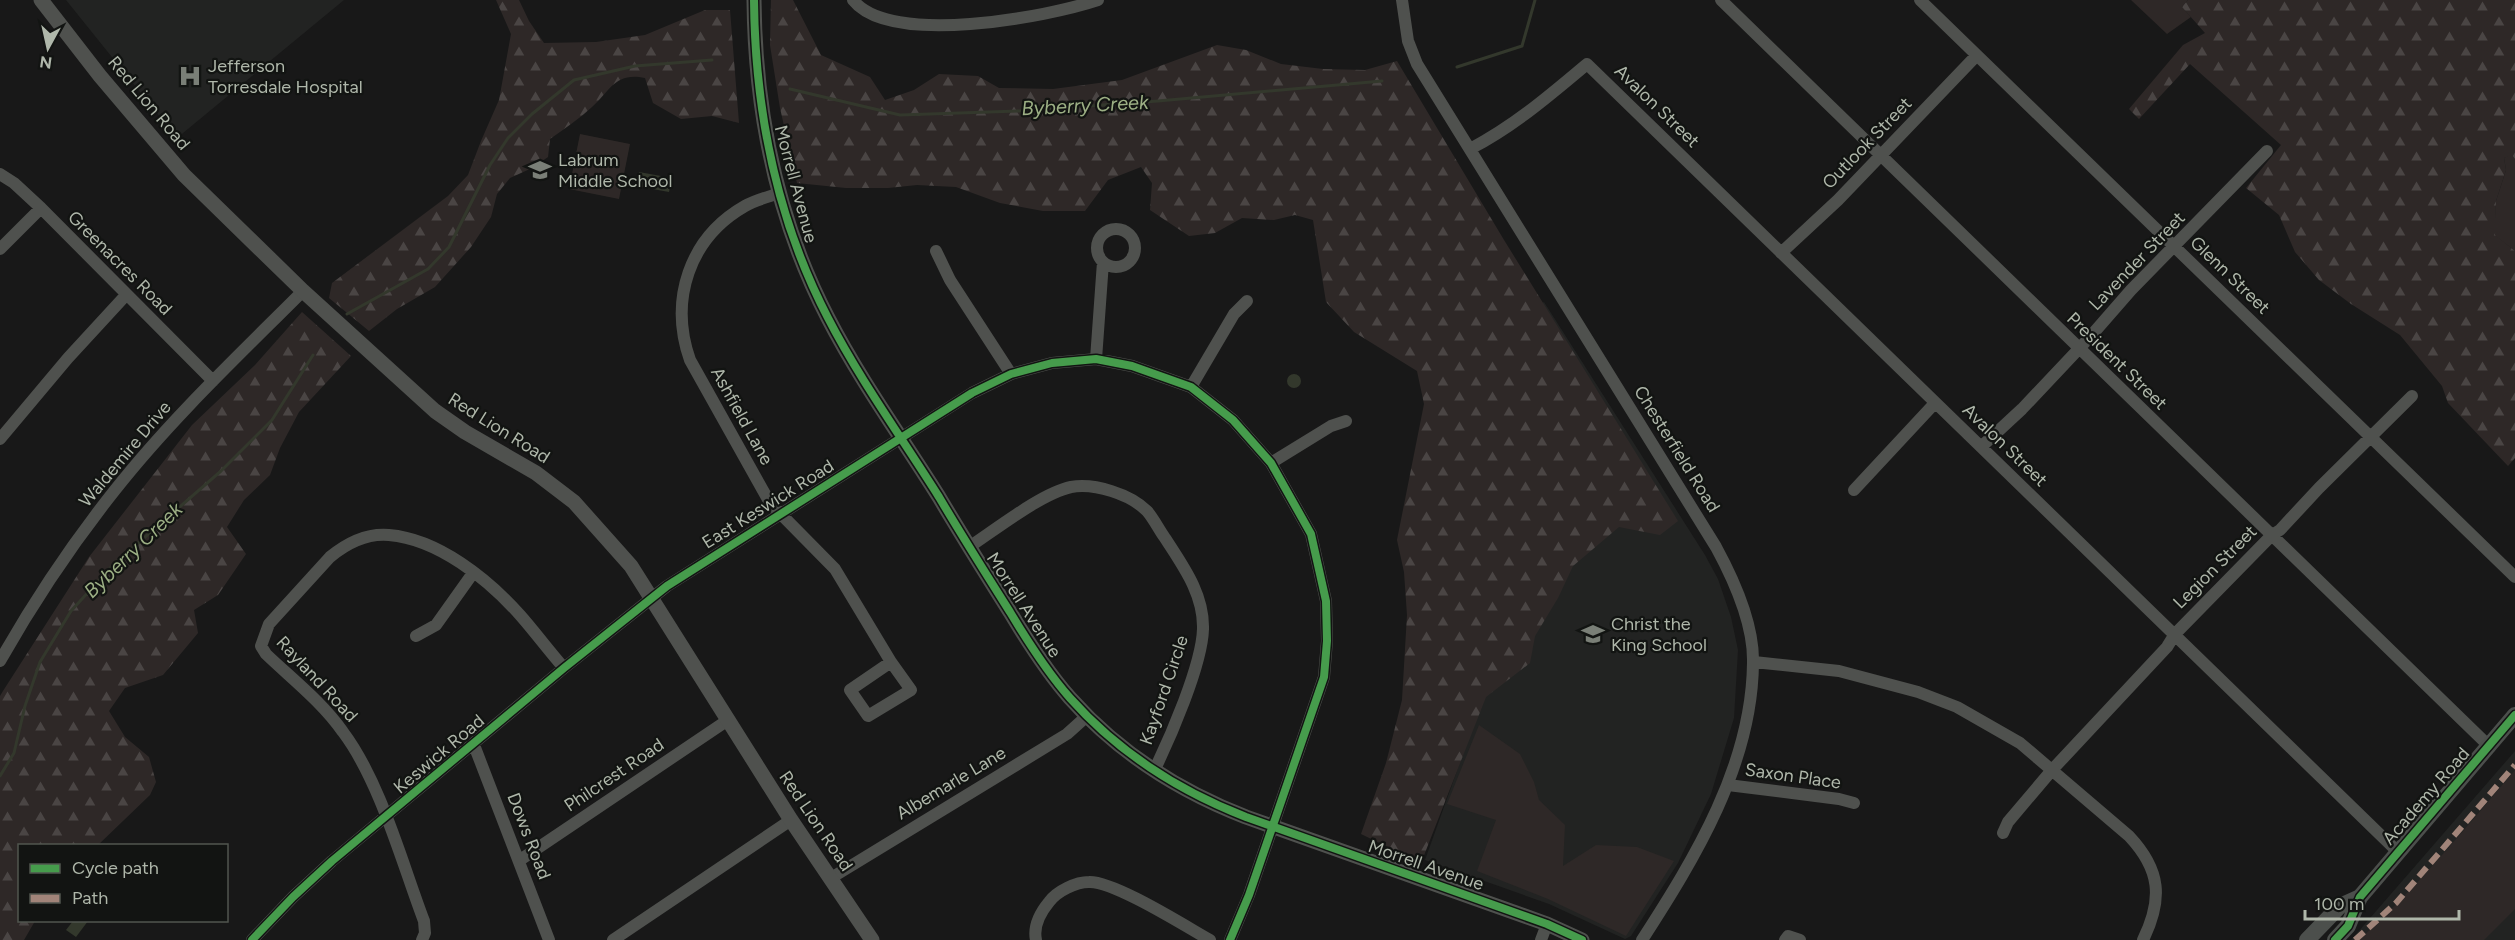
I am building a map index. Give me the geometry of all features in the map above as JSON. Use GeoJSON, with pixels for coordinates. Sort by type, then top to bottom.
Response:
{"type":"FeatureCollection","features":[{"type":"Feature","properties":{"kind":"main road","name":"Academy Road"},"geometry":{"type":"LineString","coordinates":[[2335,940],[2348,926],[2360,897],[2515,715]]}},
{"type":"Feature","properties":{"kind":"main road","name":"Academy Road"},"geometry":{"type":"LineString","coordinates":[[2307,940],[2340,906],[2360,897]]}},
{"type":"Feature","properties":{"kind":"street","name":"Red Lion Road"},"geometry":{"type":"LineString","coordinates":[[41,0],[100,76],[184,175],[303,291],[435,411],[465,432],[536,473],[574,502],[631,566],[791,820],[872,940]]}},
{"type":"Feature","properties":{"kind":"street","name":"Morrell Avenue"},"geometry":{"type":"LineString","coordinates":[[754,0],[760,99],[772,168],[795,243],[828,318],[1034,651],[1069,697],[1123,748],[1154,771],[1209,801],[1272,827],[1547,924],[1582,940]]}},
{"type":"Feature","properties":{"kind":"street"},"geometry":{"type":"LineString","coordinates":[[853,0],[859,8],[880,19],[954,25],[1014,20],[1098,0]]}},
{"type":"Feature","properties":{"kind":"street","name":"Chesterfield Road"},"geometry":{"type":"LineString","coordinates":[[1402,0],[1408,41],[1417,64],[1716,547],[1735,582],[1748,630],[1754,662],[1743,735],[1728,785],[1701,843],[1674,892],[1642,940]]}},
{"type":"Feature","properties":{"kind":"street","name":"President Street"},"geometry":{"type":"LineString","coordinates":[[1721,0],[2490,747]]}},
{"type":"Feature","properties":{"kind":"street","name":"Glenn Street"},"geometry":{"type":"LineString","coordinates":[[1920,0],[2515,577]]}},
{"type":"Feature","properties":{"kind":"street","name":"Outlook Street"},"geometry":{"type":"LineString","coordinates":[[1781,253],[1831,207],[1977,55]]}},
{"type":"Feature","properties":{"kind":"street","name":"Avalon Street"},"geometry":{"type":"LineString","coordinates":[[1470,149],[1534,110],[1587,64],[2398,852]]}},
{"type":"Feature","properties":{"kind":"street","name":"Lavender Street"},"geometry":{"type":"LineString","coordinates":[[1981,447],[2022,409],[2131,290],[2267,151]]}},
{"type":"Feature","properties":{"kind":"street","name":"Greenacres Road"},"geometry":{"type":"LineString","coordinates":[[0,174],[14,183],[40,208],[213,381]]}},
{"type":"Feature","properties":{"kind":"street","name":"Ashfield Lane"},"geometry":{"type":"LineString","coordinates":[[780,193],[747,205],[715,228],[706,238],[687,273],[681,317],[690,360],[770,503],[834,569],[891,662],[911,690],[868,717],[850,690],[891,662]]}},
{"type":"Feature","properties":{"kind":"street"},"geometry":{"type":"LineString","coordinates":[[0,249],[40,208]]}},
{"type":"Feature","properties":{"kind":"street"},"geometry":{"type":"LineString","coordinates":[[936,251],[950,280],[1011,374]]}},
{"type":"Feature","properties":{"kind":"street"},"geometry":{"type":"LineString","coordinates":[[1096,359],[1103,262]]}},
{"type":"Feature","properties":{"kind":"street","name":"Waldemire Drive"},"geometry":{"type":"LineString","coordinates":[[0,661],[21,623],[68,552],[116,489],[213,381],[303,291]]}},
{"type":"Feature","properties":{"kind":"street"},"geometry":{"type":"LineString","coordinates":[[0,439],[68,358],[126,295]]}},
{"type":"Feature","properties":{"kind":"street"},"geometry":{"type":"LineString","coordinates":[[1191,387],[1234,314],[1247,301]]}},
{"type":"Feature","properties":{"kind":"street","name":"East Keswick Road"},"geometry":{"type":"LineString","coordinates":[[651,598],[972,393],[1011,374],[1052,363],[1096,359],[1132,366],[1191,387],[1233,420],[1271,463],[1311,534],[1326,601],[1328,641],[1324,677],[1230,940]]}},
{"type":"Feature","properties":{"kind":"street","name":"Legion Street"},"geometry":{"type":"LineString","coordinates":[[2002,833],[2008,822],[2052,770],[2168,647],[2175,634],[2412,396]]}},
{"type":"Feature","properties":{"kind":"street"},"geometry":{"type":"LineString","coordinates":[[1854,490],[1935,403]]}},
{"type":"Feature","properties":{"kind":"street"},"geometry":{"type":"LineString","coordinates":[[1271,463],[1331,426],[1346,421]]}},
{"type":"Feature","properties":{"kind":"street","name":"Kayford Circle"},"geometry":{"type":"LineString","coordinates":[[969,548],[1052,493],[1072,487],[1098,489],[1124,495],[1147,511],[1191,578],[1199,603],[1203,627],[1198,658],[1167,744],[1154,771]]}},
{"type":"Feature","properties":{"kind":"street","name":"Rayland Road"},"geometry":{"type":"LineString","coordinates":[[422,940],[425,933],[424,921],[386,818],[361,759],[343,731],[320,705],[266,654],[261,646],[269,624],[330,556],[349,543],[371,536],[388,535],[412,539],[454,559],[473,573]]}},
{"type":"Feature","properties":{"kind":"street"},"geometry":{"type":"LineString","coordinates":[[416,636],[436,625],[473,573],[520,615],[564,668]]}},
{"type":"Feature","properties":{"kind":"street","name":"Keswick Road"},"geometry":{"type":"LineString","coordinates":[[252,940],[301,890],[564,668],[651,598]]}},
{"type":"Feature","properties":{"kind":"street"},"geometry":{"type":"LineString","coordinates":[[1754,662],[1839,671],[1918,692],[1958,707],[2020,743],[2129,836],[2142,850],[2153,870],[2157,893],[2153,918],[2143,940]]}},
{"type":"Feature","properties":{"kind":"street","name":"Albemarle Lane"},"geometry":{"type":"LineString","coordinates":[[831,878],[1066,734],[1087,716]]}},
{"type":"Feature","properties":{"kind":"street","name":"Philcrest Road"},"geometry":{"type":"LineString","coordinates":[[520,860],[728,720]]}},
{"type":"Feature","properties":{"kind":"street","name":"Dows Road"},"geometry":{"type":"LineString","coordinates":[[474,745],[549,940]]}},
{"type":"Feature","properties":{"kind":"street","name":"Saxon Place"},"geometry":{"type":"LineString","coordinates":[[1728,785],[1839,799],[1854,803]]}},
{"type":"Feature","properties":{"kind":"street"},"geometry":{"type":"LineString","coordinates":[[613,940],[791,820]]}},
{"type":"Feature","properties":{"kind":"street"},"geometry":{"type":"LineString","coordinates":[[1036,940],[1035,934],[1040,913],[1052,898],[1069,887],[1090,882],[1114,888],[1210,940]]}},
{"type":"Feature","properties":{"kind":"street"},"geometry":{"type":"LineString","coordinates":[[1541,940],[1547,924]]}},
{"type":"Feature","properties":{"kind":"street"},"geometry":{"type":"LineString","coordinates":[[1785,940],[1788,936],[1800,940]]}},
{"type":"Feature","properties":{"kind":"shaded area","name":"Jefferson Torresdale Hospital"},"geometry":{"type":"Polygon","coordinates":[[[66,0],[344,0],[177,138],[66,0]]]}},
{"type":"Feature","properties":{"kind":"shaded area"},"geometry":{"type":"Polygon","coordinates":[[[639,172],[672,178],[669,192],[636,186],[639,172]]]}},
{"type":"Feature","properties":{"kind":"shaded area","name":"Christ the King School"},"geometry":{"type":"Polygon","coordinates":[[[1544,302],[1705,555],[1718,579],[1731,617],[1738,650],[1734,718],[1711,794],[1678,863],[1631,936],[1625,939],[1549,904],[1425,860],[1477,715],[1495,330],[1544,302]]]}},
{"type":"Feature","properties":{"kind":"shaded area"},"geometry":{"type":"Polygon","coordinates":[[[1294,374],[1299,376],[1301,381],[1299,386],[1294,388],[1289,386],[1287,381],[1289,376],[1294,374]]]}},
{"type":"Feature","properties":{"kind":"shaded area"},"geometry":{"type":"Polygon","coordinates":[[[2515,751],[2515,940],[2351,940],[2515,751]]]}},
{"type":"Feature","properties":{"kind":"shaded area"},"geometry":{"type":"Polygon","coordinates":[[[72,922],[87,922],[76,937],[66,930],[72,922]]]}},
{"type":"Feature","properties":{"kind":"green space"},"geometry":{"type":"Polygon","coordinates":[[[496,0],[519,0],[529,21],[544,43],[596,42],[645,35],[705,10],[730,10],[739,123],[712,116],[681,119],[653,103],[645,78],[620,80],[599,101],[550,139],[548,157],[532,168],[510,178],[497,194],[491,217],[471,247],[435,287],[397,309],[369,331],[329,298],[332,283],[448,196],[468,175],[499,100],[511,34],[496,0]]]}},
{"type":"Feature","properties":{"kind":"green space"},"geometry":{"type":"Polygon","coordinates":[[[771,0],[793,0],[821,55],[870,77],[885,100],[914,90],[939,74],[978,76],[999,88],[1053,89],[1122,80],[1217,45],[1246,50],[1281,64],[1323,69],[1365,70],[1397,61],[1504,240],[1678,521],[1660,535],[1619,527],[1573,566],[1558,598],[1535,636],[1530,663],[1486,697],[1421,863],[1361,834],[1386,763],[1402,700],[1407,615],[1404,572],[1397,540],[1424,404],[1417,371],[1354,332],[1326,302],[1313,220],[1295,215],[1274,220],[1242,218],[1215,233],[1189,236],[1150,210],[1152,183],[1141,167],[1108,180],[1085,211],[1043,211],[1000,203],[956,187],[917,185],[846,188],[797,183],[780,108],[770,45],[771,0]]]}},
{"type":"Feature","properties":{"kind":"green space"},"geometry":{"type":"Polygon","coordinates":[[[2131,0],[2188,0],[2182,7],[2191,17],[2167,34],[2131,0]]]}},
{"type":"Feature","properties":{"kind":"green space"},"geometry":{"type":"Polygon","coordinates":[[[2188,0],[2515,0],[2515,159],[2512,155],[2504,158],[2506,170],[2496,201],[2495,235],[2515,251],[2515,458],[2508,466],[2448,403],[2442,386],[2400,335],[2351,304],[2319,280],[2295,252],[2279,215],[2246,188],[2281,145],[2190,64],[2139,119],[2129,109],[2183,45],[2205,33],[2182,7],[2188,0]]]}},
{"type":"Feature","properties":{"kind":"green space"},"geometry":{"type":"Polygon","coordinates":[[[580,134],[630,144],[619,199],[569,189],[580,134]]]}},
{"type":"Feature","properties":{"kind":"green space"},"geometry":{"type":"Polygon","coordinates":[[[2512,154],[2515,159],[2515,251],[2494,235],[2496,201],[2506,170],[2504,158],[2512,154]]]}},
{"type":"Feature","properties":{"kind":"green space"},"geometry":{"type":"Polygon","coordinates":[[[302,312],[351,356],[299,412],[280,448],[270,475],[244,500],[227,527],[246,554],[218,595],[194,610],[198,633],[163,675],[125,688],[109,711],[125,737],[149,757],[156,782],[150,795],[99,844],[18,844],[18,922],[34,922],[24,940],[0,940],[0,696],[89,557],[192,425],[255,365],[302,312]]]}},
{"type":"Feature","properties":{"kind":"green space"},"geometry":{"type":"Polygon","coordinates":[[[1479,725],[1520,754],[1534,782],[1539,800],[1565,825],[1563,866],[1596,845],[1637,847],[1674,861],[1626,936],[1548,899],[1477,871],[1496,820],[1447,804],[1479,725]]]}},
{"type":"Feature","properties":{"kind":"green space"},"geometry":{"type":"Polygon","coordinates":[[[2515,770],[2515,909],[2484,940],[2359,940],[2420,879],[2515,770]]]}},
{"type":"Feature","properties":{"kind":"waterway","name":"Byberry Creek"},"geometry":{"type":"LineString","coordinates":[[1457,67],[1522,46],[1535,0]]}},
{"type":"Feature","properties":{"kind":"waterway","name":"Byberry Creek"},"geometry":{"type":"LineString","coordinates":[[347,314],[428,269],[449,247],[490,165],[508,138],[532,114],[574,80],[635,66],[712,60]]}},
{"type":"Feature","properties":{"kind":"waterway","name":"Byberry Creek"},"geometry":{"type":"LineString","coordinates":[[790,89],[900,115],[1019,111],[1382,81]]}},
{"type":"Feature","properties":{"kind":"waterway","name":"Byberry Creek"},"geometry":{"type":"LineString","coordinates":[[0,776],[14,753],[25,706],[40,662],[71,611],[113,565],[221,471],[272,420],[313,355]]}},
{"type":"Feature","properties":{"kind":"marked path"},"geometry":{"type":"LineString","coordinates":[[2355,940],[2396,903],[2515,765]]}},
{"type":"Feature","properties":{"kind":"cycle path"},"geometry":{"type":"LineString","coordinates":[[754,0],[759,82],[772,164],[782,203],[810,281],[840,341],[867,386],[1031,646],[1070,698],[1108,736],[1129,753],[1174,782],[1221,807],[1547,924],[1582,940]]}},
{"type":"Feature","properties":{"kind":"cycle path"},"geometry":{"type":"LineString","coordinates":[[252,940],[332,861],[564,668],[667,586],[972,393],[1011,374],[1052,363],[1096,359],[1132,366],[1191,387],[1233,420],[1271,463],[1311,534],[1326,601],[1327,641],[1324,677],[1249,895],[1230,940]]}},
{"type":"Feature","properties":{"kind":"cycle path"},"geometry":{"type":"LineString","coordinates":[[2335,940],[2348,926],[2360,897],[2515,715]]}},
{"type":"Feature","properties":{"kind":"place","name":"Jefferson Torresdale Hospital"},"geometry":{"type":"Point","coordinates":[190,76]}},
{"type":"Feature","properties":{"kind":"place","name":"Labrum Middle School"},"geometry":{"type":"Point","coordinates":[540,170]}},
{"type":"Feature","properties":{"kind":"place","name":"Christ the King School"},"geometry":{"type":"Point","coordinates":[1593,634]}}]}
